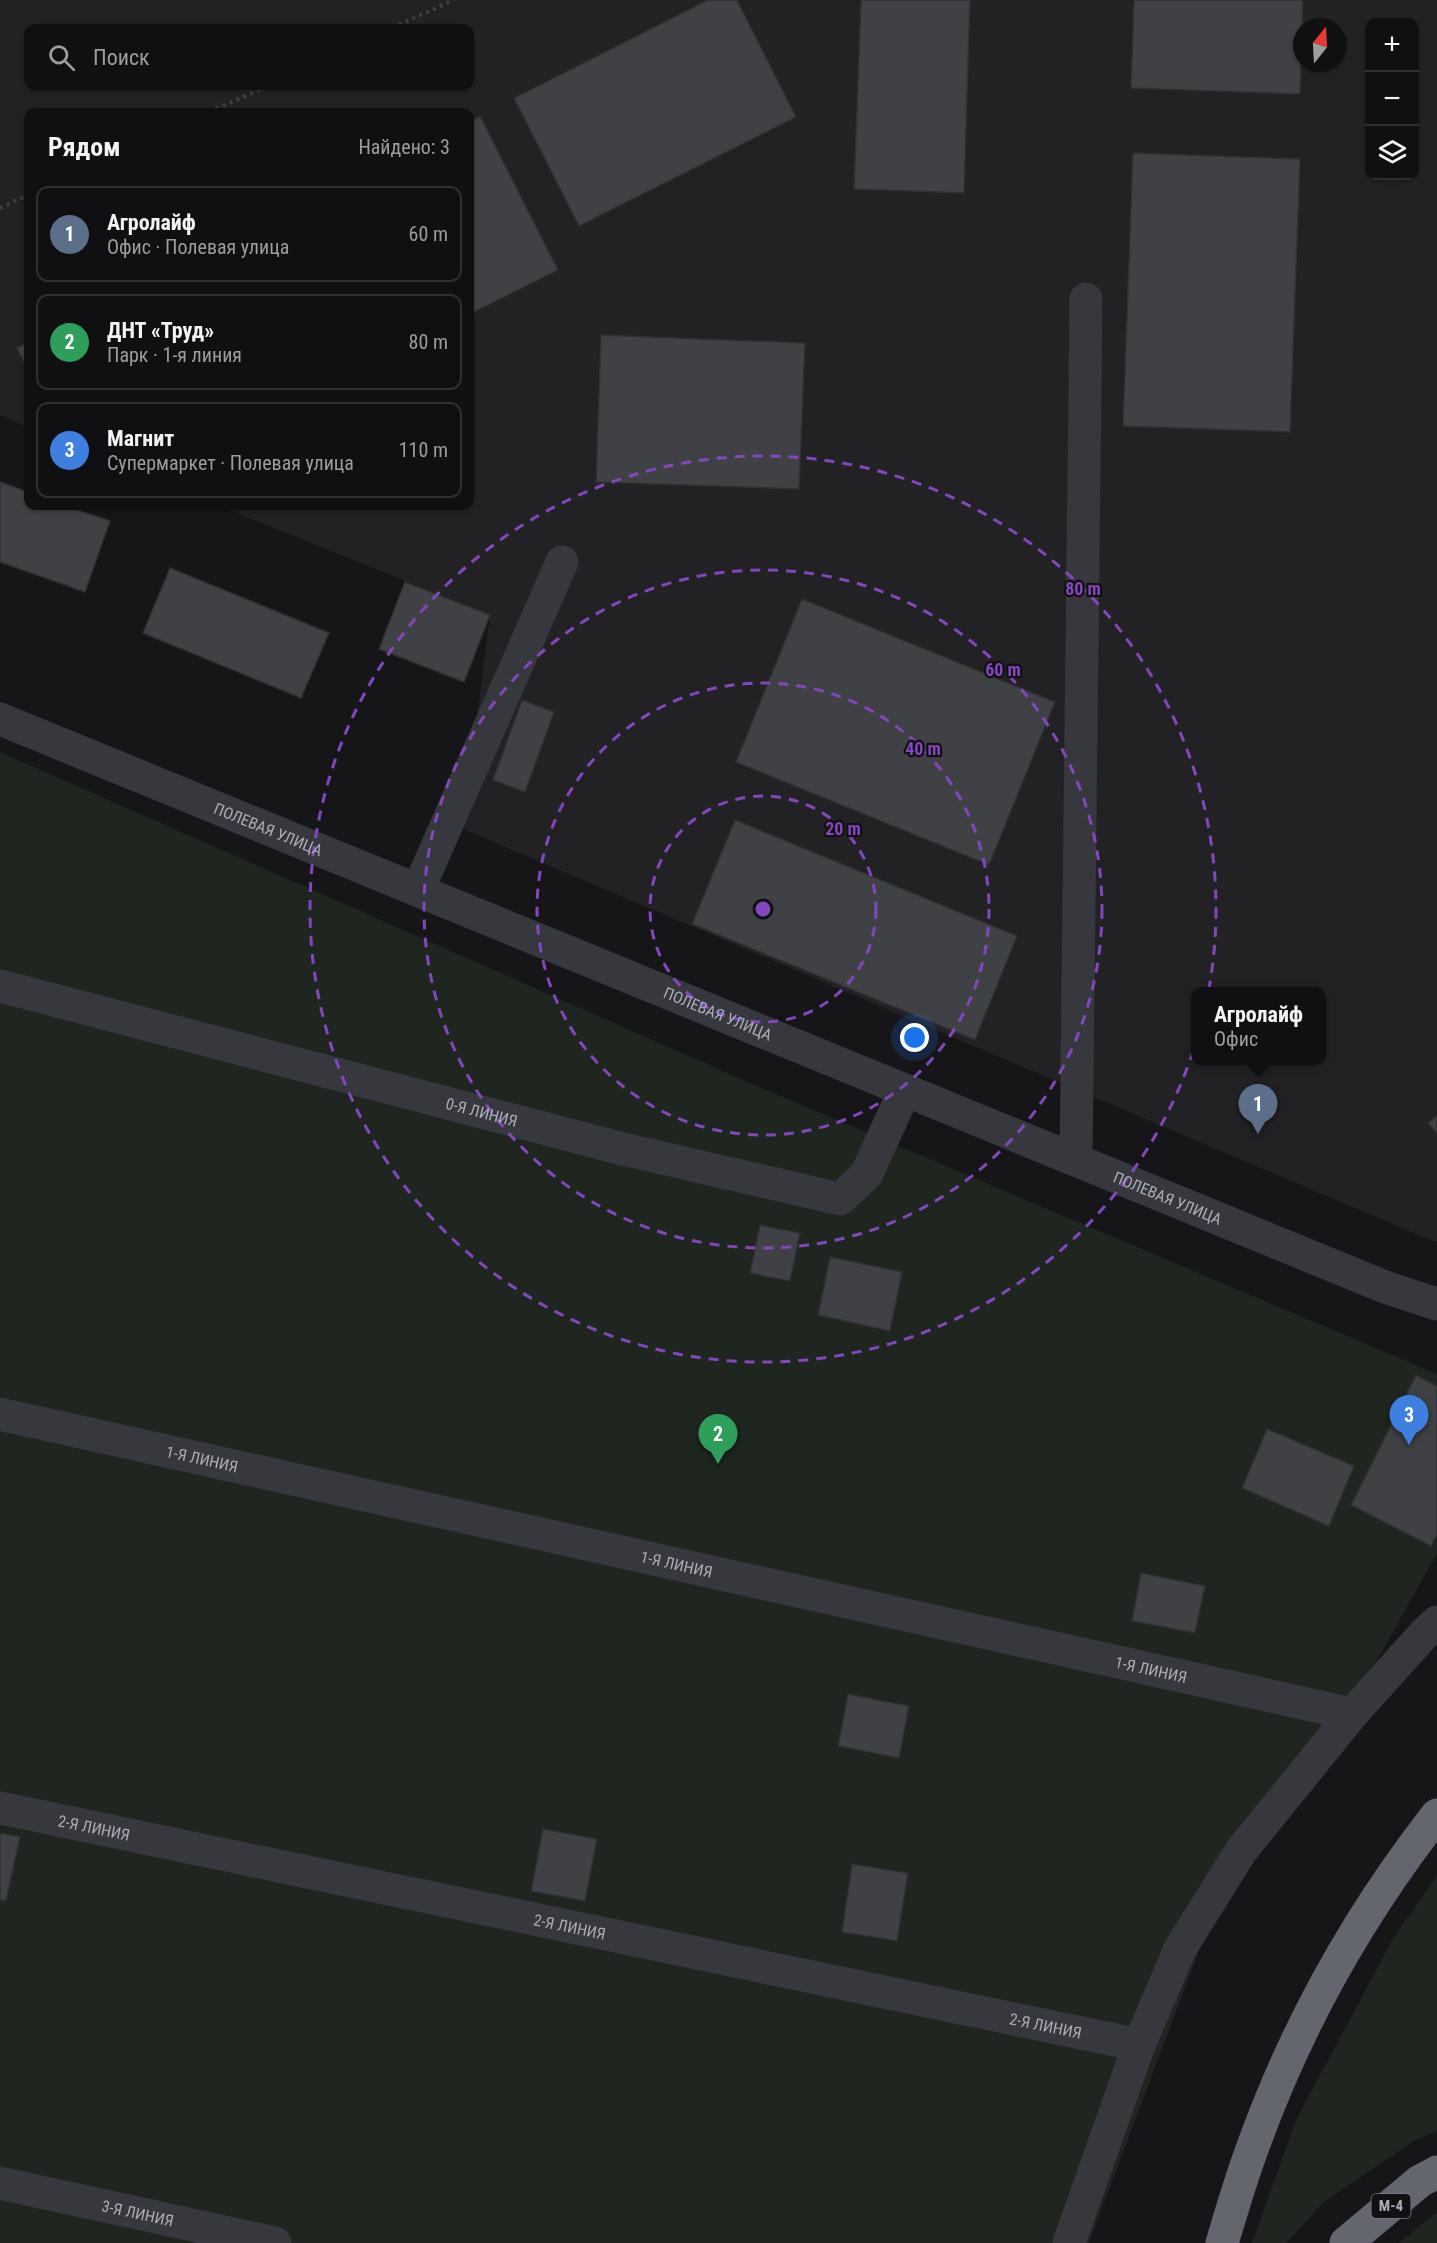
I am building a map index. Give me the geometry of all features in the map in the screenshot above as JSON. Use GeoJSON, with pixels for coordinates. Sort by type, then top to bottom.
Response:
{"type":"FeatureCollection","features":[{"type":"Feature","properties":{"kind":"highway"},"geometry":{"type":"LineString","coordinates":[[1222,2243],[1251,2151],[1294,2046],[1346,1947],[1400,1863],[1437,1815]]}},
{"type":"Feature","properties":{"kind":"highway","name":"М-4"},"geometry":{"type":"LineString","coordinates":[[1346,2243],[1420,2181],[1437,2172]]}},
{"type":"Feature","properties":{"kind":"street"},"geometry":{"type":"LineString","coordinates":[[1076,1160],[1086,298]]}},
{"type":"Feature","properties":{"kind":"street"},"geometry":{"type":"LineString","coordinates":[[418,890],[562,562]]}},
{"type":"Feature","properties":{"kind":"street","name":"ПОЛЕВАЯ УЛИЦА"},"geometry":{"type":"LineString","coordinates":[[0,718],[1385,1287],[1437,1304]]}},
{"type":"Feature","properties":{"kind":"street","name":"0-Я ЛИНИЯ"},"geometry":{"type":"LineString","coordinates":[[0,986],[623,1149],[840,1199],[866,1175],[904,1090]]}},
{"type":"Feature","properties":{"kind":"street","name":"1-Я ЛИНИЯ"},"geometry":{"type":"LineString","coordinates":[[0,1414],[1352,1714]]}},
{"type":"Feature","properties":{"kind":"street"},"geometry":{"type":"LineString","coordinates":[[1069,2243],[1139,2045],[1180,1948],[1241,1851],[1352,1714],[1437,1622]]}},
{"type":"Feature","properties":{"kind":"street","name":"2-Я ЛИНИЯ"},"geometry":{"type":"LineString","coordinates":[[0,1808],[1139,2045]]}},
{"type":"Feature","properties":{"kind":"street","name":"3-Я ЛИНИЯ"},"geometry":{"type":"LineString","coordinates":[[0,2183],[275,2243]]}},
{"type":"Feature","properties":{"kind":"path"},"geometry":{"type":"LineString","coordinates":[[401,24],[454,0]]}},
{"type":"Feature","properties":{"kind":"path"},"geometry":{"type":"LineString","coordinates":[[218,108],[258,90]]}},
{"type":"Feature","properties":{"kind":"path"},"geometry":{"type":"LineString","coordinates":[[0,208],[24,197]]}},
{"type":"Feature","properties":{"kind":"shaded area"},"geometry":{"type":"Polygon","coordinates":[[[0,0],[1437,0],[1437,1243],[463,829],[490,615],[229,510],[474,510],[474,108],[24,108],[24,425],[0,415],[0,0]]]}},
{"type":"Feature","properties":{"kind":"shaded area"},"geometry":{"type":"Polygon","coordinates":[[[0,752],[750,1083],[1437,1374],[1437,1554],[1352,1704],[1215,1908],[1089,2243],[0,2243],[0,752]]]}},
{"type":"Feature","properties":{"kind":"shaded area"},"geometry":{"type":"Polygon","coordinates":[[[1437,1876],[1437,2131],[1412,2142],[1323,2203],[1286,2243],[1252,2243],[1296,2120],[1394,1937],[1437,1876]]]}},
{"type":"Feature","properties":{"kind":"shaded area"},"geometry":{"type":"Polygon","coordinates":[[[1437,2212],[1437,2243],[1399,2243],[1437,2212]]]}},
{"type":"Feature","properties":{"kind":"building"},"geometry":{"type":"Polygon","coordinates":[[[708,0],[737,0],[796,117],[579,226],[514,98],[708,0]]]}},
{"type":"Feature","properties":{"kind":"building"},"geometry":{"type":"Polygon","coordinates":[[[861,0],[970,0],[964,193],[854,189],[861,0]]]}},
{"type":"Feature","properties":{"kind":"building"},"geometry":{"type":"Polygon","coordinates":[[[1134,0],[1303,0],[1302,18],[1293,18],[1293,72],[1301,72],[1300,94],[1131,88],[1134,0]]]}},
{"type":"Feature","properties":{"kind":"building"},"geometry":{"type":"Polygon","coordinates":[[[480,116],[558,270],[474,312],[474,119],[480,116]]]}},
{"type":"Feature","properties":{"kind":"building"},"geometry":{"type":"Polygon","coordinates":[[[1133,153],[1300,159],[1290,432],[1123,426],[1133,153]]]}},
{"type":"Feature","properties":{"kind":"building"},"geometry":{"type":"Polygon","coordinates":[[[601,335],[805,343],[799,489],[596,482],[601,335]]]}},
{"type":"Feature","properties":{"kind":"building"},"geometry":{"type":"Polygon","coordinates":[[[24,344],[24,362],[17,348],[24,344]]]}},
{"type":"Feature","properties":{"kind":"building"},"geometry":{"type":"Polygon","coordinates":[[[0,482],[24,491],[24,510],[78,510],[110,521],[85,592],[0,562],[0,482]]]}},
{"type":"Feature","properties":{"kind":"building"},"geometry":{"type":"Polygon","coordinates":[[[170,568],[329,633],[301,698],[143,633],[170,568]]]}},
{"type":"Feature","properties":{"kind":"building"},"geometry":{"type":"Polygon","coordinates":[[[405,582],[490,615],[464,682],[379,649],[405,582]]]}},
{"type":"Feature","properties":{"kind":"building"},"geometry":{"type":"Polygon","coordinates":[[[802,599],[1055,702],[989,865],[736,762],[802,599]]]}},
{"type":"Feature","properties":{"kind":"building"},"geometry":{"type":"Polygon","coordinates":[[[522,700],[554,712],[525,792],[493,780],[522,700]]]}},
{"type":"Feature","properties":{"kind":"building"},"geometry":{"type":"Polygon","coordinates":[[[735,820],[1017,936],[975,1040],[692,924],[735,820]]]}},
{"type":"Feature","properties":{"kind":"building"},"geometry":{"type":"Polygon","coordinates":[[[1437,1116],[1437,1133],[1428,1123],[1437,1116]]]}},
{"type":"Feature","properties":{"kind":"building"},"geometry":{"type":"Polygon","coordinates":[[[760,1225],[800,1233],[790,1281],[750,1273],[760,1225]]]}},
{"type":"Feature","properties":{"kind":"building"},"geometry":{"type":"Polygon","coordinates":[[[830,1257],[902,1272],[890,1331],[818,1315],[830,1257]]]}},
{"type":"Feature","properties":{"kind":"building"},"geometry":{"type":"Polygon","coordinates":[[[1416,1375],[1437,1386],[1437,1534],[1431,1546],[1351,1505],[1416,1375]]]}},
{"type":"Feature","properties":{"kind":"building"},"geometry":{"type":"Polygon","coordinates":[[[1267,1429],[1354,1466],[1329,1526],[1242,1488],[1267,1429]]]}},
{"type":"Feature","properties":{"kind":"building"},"geometry":{"type":"Polygon","coordinates":[[[1141,1573],[1205,1586],[1195,1633],[1132,1621],[1141,1573]]]}},
{"type":"Feature","properties":{"kind":"building"},"geometry":{"type":"Polygon","coordinates":[[[848,1694],[909,1706],[899,1758],[838,1746],[848,1694]]]}},
{"type":"Feature","properties":{"kind":"building"},"geometry":{"type":"Polygon","coordinates":[[[543,1829],[597,1839],[585,1901],[531,1891],[543,1829]]]}},
{"type":"Feature","properties":{"kind":"building"},"geometry":{"type":"Polygon","coordinates":[[[0,1833],[20,1837],[6,1901],[0,1900],[0,1833]]]}},
{"type":"Feature","properties":{"kind":"building"},"geometry":{"type":"Polygon","coordinates":[[[852,1864],[908,1873],[897,1941],[842,1932],[852,1864]]]}},
{"type":"Feature","properties":{"kind":"place","name":"Агролайф"},"geometry":{"type":"Point","coordinates":[1258,1134]}},
{"type":"Feature","properties":{"kind":"place","name":"Магнит"},"geometry":{"type":"Point","coordinates":[1409,1445]}},
{"type":"Feature","properties":{"kind":"place","name":"ДНТ «Труд»"},"geometry":{"type":"Point","coordinates":[718,1464]}}]}
